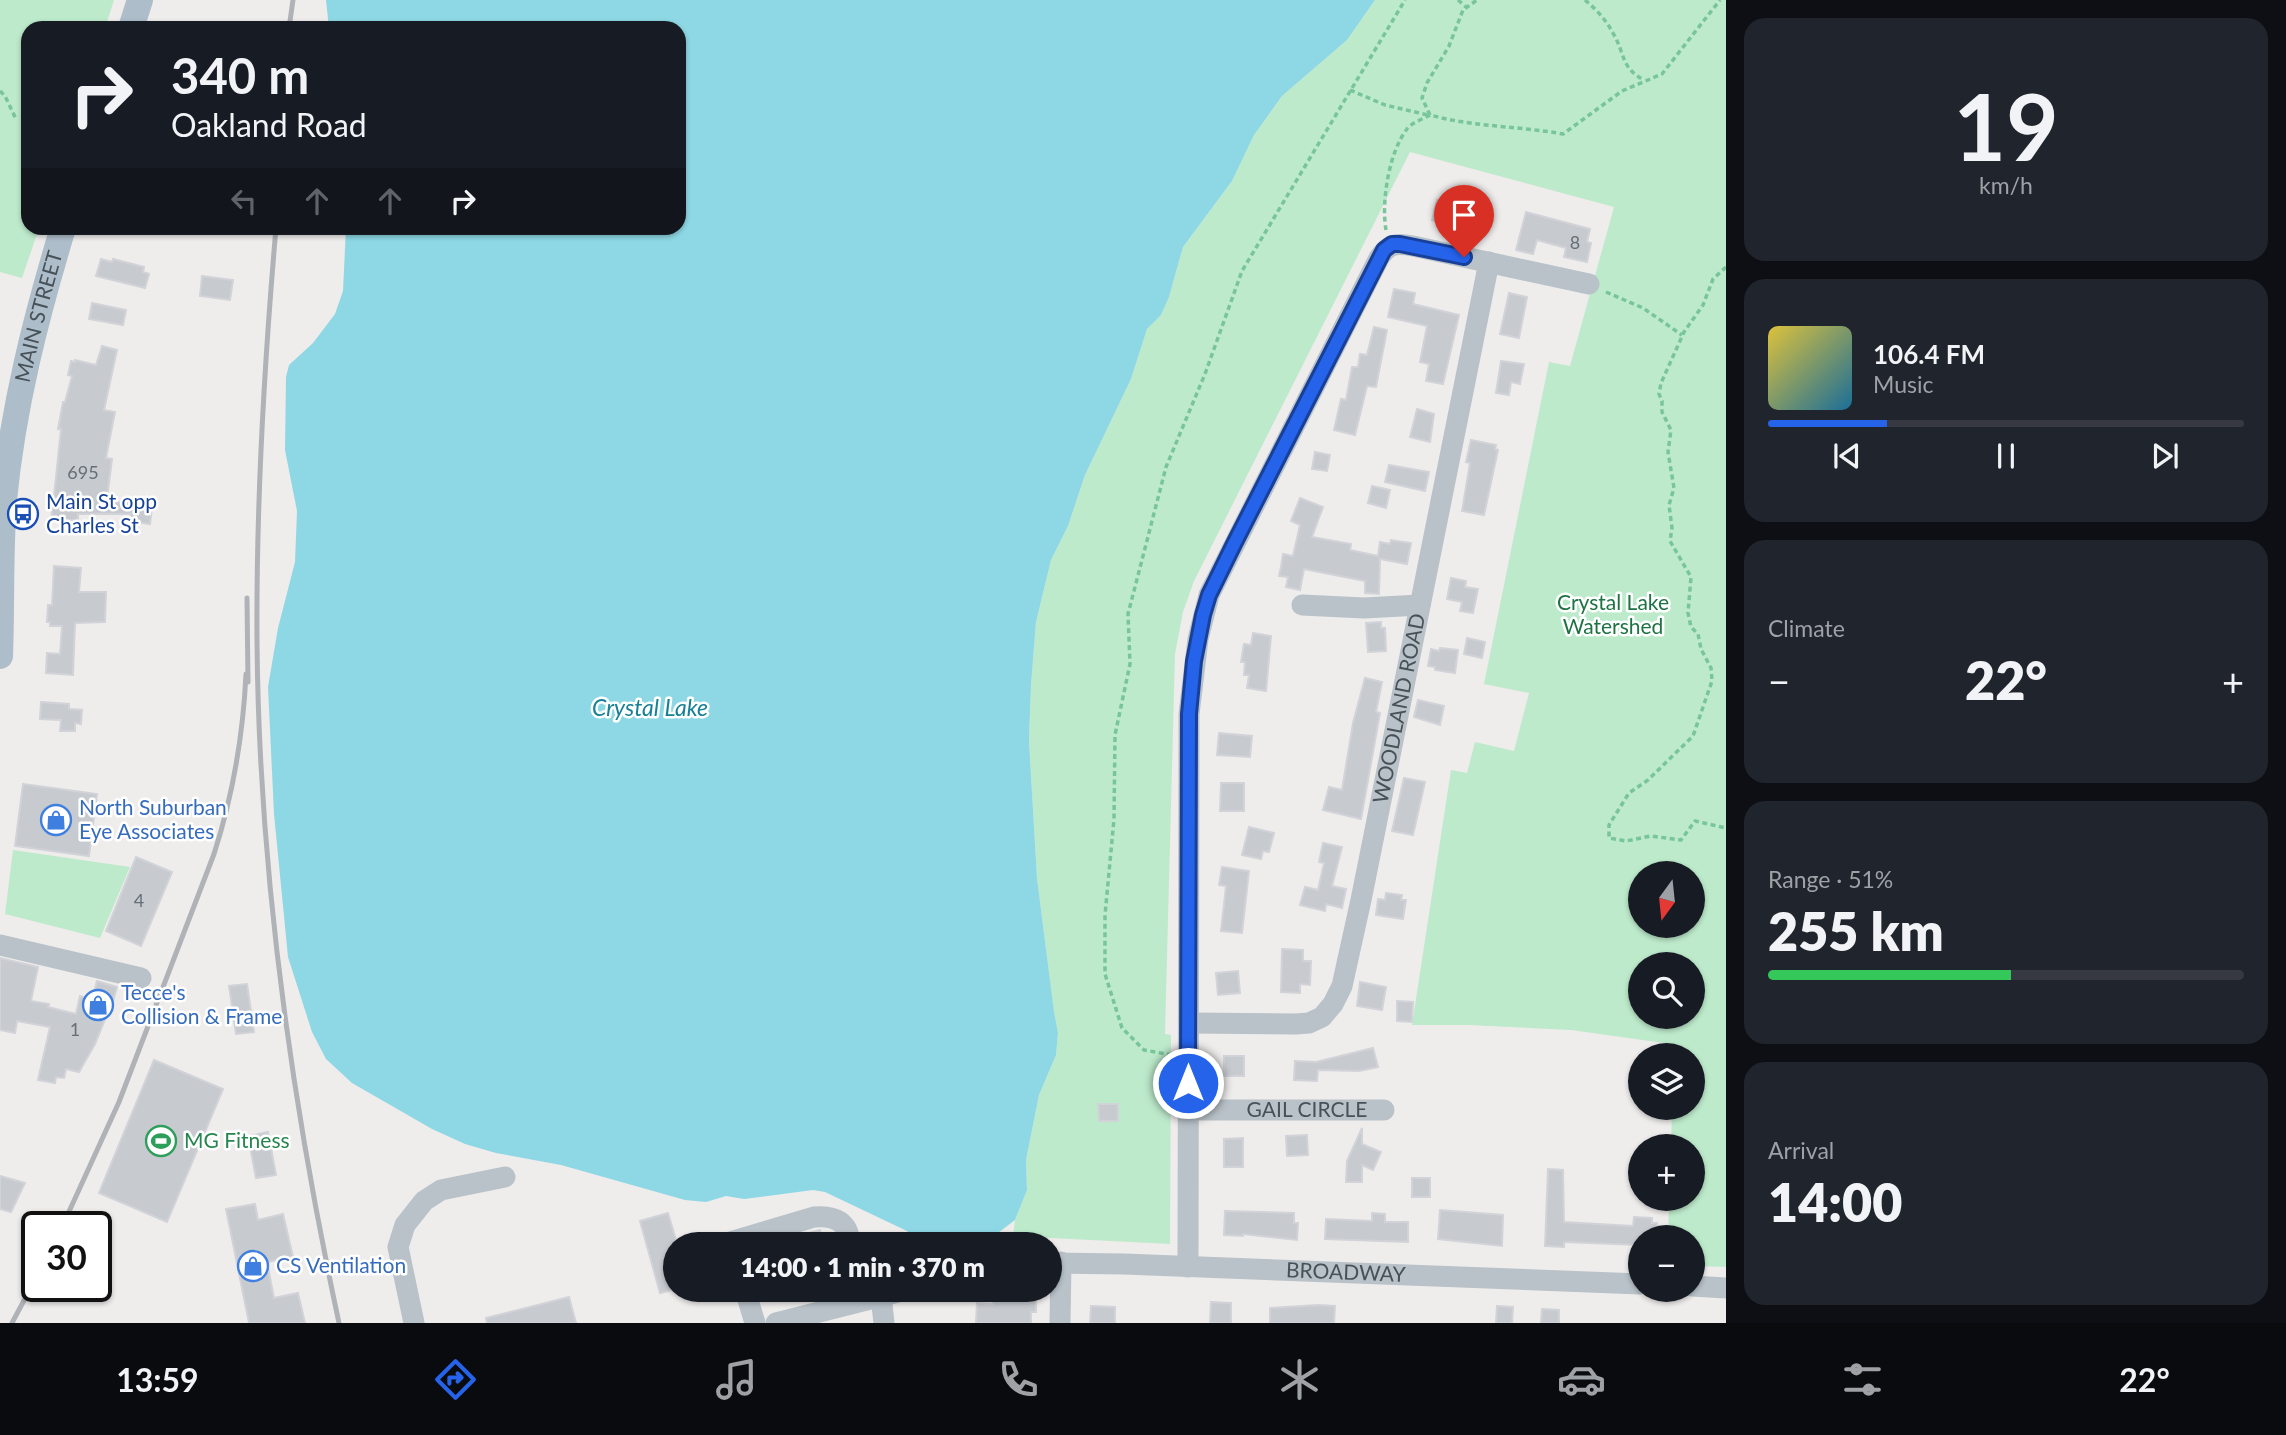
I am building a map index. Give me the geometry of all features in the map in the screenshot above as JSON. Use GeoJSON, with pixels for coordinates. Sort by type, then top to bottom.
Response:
{"type":"FeatureCollection","features":[{"type":"Feature","properties":{"kind":"main road"},"geometry":{"type":"LineString","coordinates":[[134,21],[141,0]]}},
{"type":"Feature","properties":{"kind":"main road","name":"MAIN STREET"},"geometry":{"type":"LineString","coordinates":[[0,656],[2,498],[22,382],[61,235]]}},
{"type":"Feature","properties":{"kind":"street"},"geometry":{"type":"LineString","coordinates":[[1188,1267],[1189,714],[1194,661],[1209,595],[1379,258],[1389,246],[1413,246],[1589,284]]}},
{"type":"Feature","properties":{"kind":"street","name":"WOODLAND ROAD"},"geometry":{"type":"LineString","coordinates":[[1188,1023],[1308,1023],[1322,1017],[1334,1004],[1342,986],[1489,262]]}},
{"type":"Feature","properties":{"kind":"street"},"geometry":{"type":"LineString","coordinates":[[1303,606],[1364,608],[1420,605]]}},
{"type":"Feature","properties":{"kind":"street"},"geometry":{"type":"LineString","coordinates":[[0,945],[141,978]]}},
{"type":"Feature","properties":{"kind":"street","name":"GAIL CIRCLE"},"geometry":{"type":"LineString","coordinates":[[1188,1110],[1384,1110]]}},
{"type":"Feature","properties":{"kind":"street"},"geometry":{"type":"LineString","coordinates":[[414,1323],[398,1247],[405,1225],[424,1201],[442,1189],[505,1177]]}},
{"type":"Feature","properties":{"kind":"street"},"geometry":{"type":"LineString","coordinates":[[767,1232],[825,1216],[843,1223],[848,1232]]}},
{"type":"Feature","properties":{"kind":"street","name":"BROADWAY"},"geometry":{"type":"LineString","coordinates":[[1062,1263],[1628,1284]]}},
{"type":"Feature","properties":{"kind":"street"},"geometry":{"type":"LineString","coordinates":[[1705,1287],[1726,1288]]}},
{"type":"Feature","properties":{"kind":"street"},"geometry":{"type":"LineString","coordinates":[[749,1302],[755,1323]]}},
{"type":"Feature","properties":{"kind":"street"},"geometry":{"type":"LineString","coordinates":[[776,1323],[835,1302]]}},
{"type":"Feature","properties":{"kind":"street"},"geometry":{"type":"LineString","coordinates":[[882,1302],[884,1323]]}},
{"type":"Feature","properties":{"kind":"street"},"geometry":{"type":"LineString","coordinates":[[1059,1302],[1060,1323]]}},
{"type":"Feature","properties":{"kind":"path"},"geometry":{"type":"LineString","coordinates":[[1188,1057],[1143,1050],[1122,1028],[1105,974],[1104,915],[1114,819],[1115,735],[1129,664],[1128,614],[1166,467],[1205,374],[1242,271],[1405,0]]}},
{"type":"Feature","properties":{"kind":"path"},"geometry":{"type":"LineString","coordinates":[[1458,0],[1466,7]]}},
{"type":"Feature","properties":{"kind":"path"},"geometry":{"type":"LineString","coordinates":[[1430,115],[1422,98],[1427,83],[1449,46],[1456,23],[1466,7],[1477,0]]}},
{"type":"Feature","properties":{"kind":"path"},"geometry":{"type":"LineString","coordinates":[[1585,0],[1601,14],[1616,37],[1628,68],[1635,76],[1646,81]]}},
{"type":"Feature","properties":{"kind":"path"},"geometry":{"type":"LineString","coordinates":[[1350,90],[1385,106],[1456,122],[1528,127],[1563,134],[1622,91],[1662,74],[1720,0]]}},
{"type":"Feature","properties":{"kind":"path"},"geometry":{"type":"LineString","coordinates":[[0,92],[5,96],[16,119]]}},
{"type":"Feature","properties":{"kind":"path"},"geometry":{"type":"LineString","coordinates":[[1389,246],[1384,215],[1389,170],[1407,128],[1430,115]]}},
{"type":"Feature","properties":{"kind":"path"},"geometry":{"type":"LineString","coordinates":[[1726,267],[1713,279],[1703,305],[1682,335],[1659,394],[1662,412],[1671,430],[1668,452],[1674,488],[1669,505],[1672,528],[1670,541],[1691,577],[1688,613],[1690,627],[1698,634],[1701,649],[1713,677],[1693,736],[1648,780],[1629,793],[1614,813],[1608,835],[1609,838],[1619,841],[1651,836],[1681,840],[1695,821],[1726,828]]}},
{"type":"Feature","properties":{"kind":"path"},"geometry":{"type":"LineString","coordinates":[[1589,284],[1657,315],[1682,335]]}},
{"type":"Feature","properties":{"kind":"green space"},"geometry":{"type":"Polygon","coordinates":[[[0,0],[114,0],[107,21],[21,21],[21,235],[37,235],[22,278],[0,272],[0,0]]]}},
{"type":"Feature","properties":{"kind":"green space","name":"Crystal Lake Watershed"},"geometry":{"type":"Polygon","coordinates":[[[1375,0],[1726,0],[1726,1267],[1705,1266],[1705,1225],[1668,1225],[1669,1211],[1705,1211],[1705,1134],[1671,1134],[1672,1120],[1705,1120],[1705,1043],[1664,1043],[1571,1030],[1412,1025],[1451,770],[1467,773],[1475,742],[1514,751],[1529,693],[1484,684],[1549,362],[1570,366],[1614,207],[1410,152],[1194,581],[1183,612],[1175,654],[1165,1034],[1171,1035],[1170,1244],[1062,1238],[1062,1232],[1014,1232],[1015,1220],[1027,1190],[1026,1160],[1039,1095],[1056,1055],[1058,1033],[1037,878],[1029,741],[1036,622],[1051,560],[1068,526],[1085,475],[1131,379],[1147,329],[1161,315],[1169,297],[1183,247],[1232,181],[1254,135],[1282,96],[1347,40],[1375,0]]]}},
{"type":"Feature","properties":{"kind":"green space"},"geometry":{"type":"Polygon","coordinates":[[[13,850],[130,867],[100,938],[5,914],[13,850]]]}},
{"type":"Feature","properties":{"kind":"water","name":"Crystal Lake"},"geometry":{"type":"Polygon","coordinates":[[[326,0],[1375,0],[1347,40],[1282,96],[1254,135],[1232,181],[1183,247],[1169,297],[1161,315],[1147,329],[1131,379],[1085,475],[1068,526],[1051,560],[1036,622],[1029,741],[1037,878],[1058,1033],[1056,1055],[1039,1095],[1026,1160],[1027,1190],[1015,1220],[999,1232],[908,1232],[825,1192],[813,1190],[744,1199],[726,1196],[706,1202],[685,1200],[561,1165],[496,1153],[465,1144],[432,1129],[352,1083],[326,1059],[312,1032],[288,957],[274,814],[268,687],[278,628],[295,562],[297,511],[285,450],[286,377],[289,365],[313,343],[335,314],[343,291],[346,235],[686,235],[686,21],[328,21],[326,0]]]}},
{"type":"Feature","properties":{"kind":"building"},"geometry":{"type":"Polygon","coordinates":[[[1437,200],[1488,215],[1483,235],[1432,220],[1437,200]]]}},
{"type":"Feature","properties":{"kind":"building"},"geometry":{"type":"Polygon","coordinates":[[[1526,212],[1590,229],[1587,242],[1591,243],[1587,262],[1564,257],[1566,248],[1537,240],[1533,254],[1516,250],[1526,212]]]}},
{"type":"Feature","properties":{"kind":"building"},"geometry":{"type":"Polygon","coordinates":[[[101,259],[112,262],[113,259],[144,267],[143,272],[149,274],[145,288],[96,276],[101,259]]]}},
{"type":"Feature","properties":{"kind":"building"},"geometry":{"type":"Polygon","coordinates":[[[202,276],[233,280],[230,300],[200,296],[202,276]]]}},
{"type":"Feature","properties":{"kind":"building"},"geometry":{"type":"Polygon","coordinates":[[[1394,289],[1415,293],[1413,304],[1459,315],[1443,384],[1426,381],[1429,364],[1420,362],[1427,326],[1388,317],[1394,289]]]}},
{"type":"Feature","properties":{"kind":"building"},"geometry":{"type":"Polygon","coordinates":[[[1509,293],[1527,297],[1519,338],[1500,334],[1509,293]]]}},
{"type":"Feature","properties":{"kind":"building"},"geometry":{"type":"Polygon","coordinates":[[[92,303],[126,310],[123,325],[89,319],[92,303]]]}},
{"type":"Feature","properties":{"kind":"building"},"geometry":{"type":"Polygon","coordinates":[[[1374,327],[1387,330],[1376,387],[1367,386],[1355,435],[1334,430],[1341,399],[1346,400],[1352,367],[1358,367],[1360,354],[1367,355],[1374,327]]]}},
{"type":"Feature","properties":{"kind":"building"},"geometry":{"type":"Polygon","coordinates":[[[102,346],[117,350],[104,410],[115,412],[106,458],[112,459],[107,498],[109,501],[152,507],[150,524],[130,521],[131,514],[78,514],[78,520],[52,520],[51,496],[54,496],[61,429],[58,429],[72,376],[68,375],[71,361],[96,365],[102,346]]]}},
{"type":"Feature","properties":{"kind":"building"},"geometry":{"type":"Polygon","coordinates":[[[1501,361],[1524,364],[1520,384],[1511,382],[1509,395],[1496,393],[1501,361]]]}},
{"type":"Feature","properties":{"kind":"building"},"geometry":{"type":"Polygon","coordinates":[[[1417,409],[1434,414],[1430,442],[1410,437],[1417,409]]]}},
{"type":"Feature","properties":{"kind":"building"},"geometry":{"type":"Polygon","coordinates":[[[1471,440],[1496,445],[1495,449],[1498,450],[1484,515],[1462,511],[1470,463],[1466,462],[1471,440]]]}},
{"type":"Feature","properties":{"kind":"building"},"geometry":{"type":"Polygon","coordinates":[[[1315,452],[1330,455],[1327,471],[1312,469],[1315,452]]]}},
{"type":"Feature","properties":{"kind":"building"},"geometry":{"type":"Polygon","coordinates":[[[1389,465],[1429,472],[1425,491],[1385,482],[1389,465]]]}},
{"type":"Feature","properties":{"kind":"building"},"geometry":{"type":"Polygon","coordinates":[[[1372,486],[1390,490],[1386,508],[1368,503],[1372,486]]]}},
{"type":"Feature","properties":{"kind":"building"},"geometry":{"type":"Polygon","coordinates":[[[1300,498],[1323,507],[1312,537],[1351,544],[1350,550],[1378,556],[1380,542],[1390,544],[1391,540],[1411,543],[1407,564],[1380,559],[1379,594],[1365,593],[1365,581],[1304,569],[1300,590],[1286,587],[1288,577],[1279,576],[1283,554],[1293,556],[1300,525],[1291,521],[1300,498]]]}},
{"type":"Feature","properties":{"kind":"building"},"geometry":{"type":"Polygon","coordinates":[[[54,566],[81,568],[79,592],[106,592],[105,622],[75,623],[73,675],[46,673],[47,653],[60,654],[62,626],[50,626],[50,622],[47,622],[48,605],[52,605],[54,566]]]}},
{"type":"Feature","properties":{"kind":"building"},"geometry":{"type":"Polygon","coordinates":[[[1451,578],[1466,581],[1465,587],[1478,589],[1473,613],[1460,611],[1462,602],[1447,599],[1451,578]]]}},
{"type":"Feature","properties":{"kind":"building"},"geometry":{"type":"Polygon","coordinates":[[[1381,622],[1381,628],[1385,628],[1386,651],[1368,652],[1366,623],[1381,622]]]}},
{"type":"Feature","properties":{"kind":"building"},"geometry":{"type":"Polygon","coordinates":[[[1253,633],[1271,636],[1266,691],[1247,688],[1249,675],[1244,675],[1245,662],[1241,662],[1244,644],[1251,645],[1253,633]]]}},
{"type":"Feature","properties":{"kind":"building"},"geometry":{"type":"Polygon","coordinates":[[[1467,638],[1485,642],[1482,658],[1464,654],[1467,638]]]}},
{"type":"Feature","properties":{"kind":"building"},"geometry":{"type":"Polygon","coordinates":[[[1440,648],[1458,650],[1455,673],[1435,670],[1435,667],[1428,666],[1431,649],[1439,651],[1440,648]]]}},
{"type":"Feature","properties":{"kind":"building"},"geometry":{"type":"Polygon","coordinates":[[[1365,678],[1382,682],[1376,712],[1380,713],[1361,819],[1323,810],[1329,787],[1342,790],[1353,723],[1365,678]]]}},
{"type":"Feature","properties":{"kind":"building"},"geometry":{"type":"Polygon","coordinates":[[[1418,700],[1444,706],[1440,725],[1414,717],[1418,700]]]}},
{"type":"Feature","properties":{"kind":"building"},"geometry":{"type":"Polygon","coordinates":[[[41,702],[69,704],[69,709],[82,710],[81,724],[75,723],[75,731],[60,731],[61,720],[40,719],[41,702]]]}},
{"type":"Feature","properties":{"kind":"building"},"geometry":{"type":"Polygon","coordinates":[[[1219,733],[1252,736],[1250,757],[1217,755],[1219,733]]]}},
{"type":"Feature","properties":{"kind":"building"},"geometry":{"type":"Polygon","coordinates":[[[1404,778],[1425,782],[1413,835],[1392,831],[1404,778]]]}},
{"type":"Feature","properties":{"kind":"building"},"geometry":{"type":"Polygon","coordinates":[[[1221,783],[1244,783],[1244,811],[1220,811],[1221,783]]]}},
{"type":"Feature","properties":{"kind":"building","name":"North Suburban Eye Associates"},"geometry":{"type":"Polygon","coordinates":[[[23,784],[97,794],[89,856],[15,846],[23,784]]]}},
{"type":"Feature","properties":{"kind":"building"},"geometry":{"type":"Polygon","coordinates":[[[1249,827],[1274,833],[1269,852],[1263,851],[1261,859],[1242,855],[1249,827]]]}},
{"type":"Feature","properties":{"kind":"building"},"geometry":{"type":"Polygon","coordinates":[[[1323,843],[1342,847],[1332,886],[1346,889],[1342,908],[1326,904],[1325,911],[1300,905],[1305,887],[1318,890],[1324,863],[1319,862],[1323,843]]]}},
{"type":"Feature","properties":{"kind":"building"},"geometry":{"type":"Polygon","coordinates":[[[136,857],[172,872],[141,946],[106,931],[136,857]]]}},
{"type":"Feature","properties":{"kind":"building"},"geometry":{"type":"Polygon","coordinates":[[[1222,867],[1249,871],[1242,933],[1221,931],[1226,886],[1219,885],[1222,867]]]}},
{"type":"Feature","properties":{"kind":"building"},"geometry":{"type":"Polygon","coordinates":[[[1386,893],[1402,895],[1401,900],[1406,900],[1403,919],[1376,915],[1378,899],[1385,900],[1386,893]]]}},
{"type":"Feature","properties":{"kind":"building"},"geometry":{"type":"Polygon","coordinates":[[[1282,949],[1303,950],[1303,961],[1311,961],[1310,985],[1300,984],[1300,993],[1281,992],[1282,949]]]}},
{"type":"Feature","properties":{"kind":"building"},"geometry":{"type":"Polygon","coordinates":[[[0,958],[38,967],[31,1001],[49,1004],[48,1007],[76,1014],[80,996],[92,1000],[97,981],[117,987],[110,1012],[79,1072],[66,1069],[64,1078],[56,1077],[55,1083],[38,1080],[50,1027],[17,1021],[15,1033],[0,1030],[0,958]]]}},
{"type":"Feature","properties":{"kind":"building"},"geometry":{"type":"Polygon","coordinates":[[[1238,971],[1240,993],[1218,995],[1216,973],[1238,971]]]}},
{"type":"Feature","properties":{"kind":"building"},"geometry":{"type":"Polygon","coordinates":[[[1360,982],[1386,987],[1382,1010],[1357,1006],[1360,982]]]}},
{"type":"Feature","properties":{"kind":"building"},"geometry":{"type":"Polygon","coordinates":[[[247,984],[254,1032],[236,1034],[229,986],[247,984]]]}},
{"type":"Feature","properties":{"kind":"building"},"geometry":{"type":"Polygon","coordinates":[[[1397,1001],[1413,1002],[1412,1022],[1397,1021],[1397,1001]]]}},
{"type":"Feature","properties":{"kind":"building"},"geometry":{"type":"Polygon","coordinates":[[[1373,1048],[1378,1067],[1359,1071],[1318,1070],[1317,1081],[1294,1080],[1295,1061],[1316,1062],[1373,1048]]]}},
{"type":"Feature","properties":{"kind":"building"},"geometry":{"type":"Polygon","coordinates":[[[1224,1056],[1244,1056],[1244,1076],[1224,1076],[1224,1056]]]}},
{"type":"Feature","properties":{"kind":"building","name":"MG Fitness"},"geometry":{"type":"Polygon","coordinates":[[[154,1060],[223,1089],[167,1222],[99,1193],[154,1060]]]}},
{"type":"Feature","properties":{"kind":"building"},"geometry":{"type":"Polygon","coordinates":[[[1098,1104],[1118,1104],[1118,1121],[1099,1121],[1098,1104]]]}},
{"type":"Feature","properties":{"kind":"building"},"geometry":{"type":"Polygon","coordinates":[[[1362,1128],[1362,1144],[1381,1152],[1373,1170],[1362,1165],[1362,1182],[1346,1182],[1347,1161],[1362,1128]]]}},
{"type":"Feature","properties":{"kind":"building"},"geometry":{"type":"Polygon","coordinates":[[[268,1132],[276,1175],[256,1178],[248,1136],[268,1132]]]}},
{"type":"Feature","properties":{"kind":"building"},"geometry":{"type":"Polygon","coordinates":[[[1307,1135],[1308,1155],[1287,1156],[1286,1136],[1307,1135]]]}},
{"type":"Feature","properties":{"kind":"building"},"geometry":{"type":"Polygon","coordinates":[[[1243,1138],[1243,1167],[1224,1167],[1224,1139],[1243,1138]]]}},
{"type":"Feature","properties":{"kind":"building"},"geometry":{"type":"Polygon","coordinates":[[[1548,1169],[1563,1170],[1564,1222],[1628,1226],[1628,1245],[1564,1242],[1564,1247],[1545,1246],[1548,1169]]]}},
{"type":"Feature","properties":{"kind":"building"},"geometry":{"type":"Polygon","coordinates":[[[0,1176],[25,1183],[11,1212],[0,1209],[0,1176]]]}},
{"type":"Feature","properties":{"kind":"building"},"geometry":{"type":"Polygon","coordinates":[[[1412,1178],[1430,1178],[1430,1197],[1412,1197],[1412,1178]]]}},
{"type":"Feature","properties":{"kind":"building","name":"CS Ventilation"},"geometry":{"type":"Polygon","coordinates":[[[255,1204],[258,1220],[283,1214],[293,1257],[267,1262],[274,1298],[298,1293],[305,1323],[249,1323],[226,1209],[255,1204]]]}},
{"type":"Feature","properties":{"kind":"building"},"geometry":{"type":"Polygon","coordinates":[[[1440,1210],[1503,1215],[1502,1246],[1438,1239],[1440,1210]]]}},
{"type":"Feature","properties":{"kind":"building"},"geometry":{"type":"Polygon","coordinates":[[[1225,1211],[1294,1213],[1294,1223],[1298,1223],[1297,1240],[1243,1234],[1224,1235],[1225,1211]]]}},
{"type":"Feature","properties":{"kind":"building"},"geometry":{"type":"Polygon","coordinates":[[[668,1213],[674,1232],[663,1232],[663,1292],[660,1293],[640,1221],[668,1213]]]}},
{"type":"Feature","properties":{"kind":"building"},"geometry":{"type":"Polygon","coordinates":[[[1372,1213],[1385,1214],[1385,1222],[1408,1222],[1408,1242],[1325,1239],[1326,1219],[1372,1221],[1372,1213]]]}},
{"type":"Feature","properties":{"kind":"building"},"geometry":{"type":"Polygon","coordinates":[[[1634,1217],[1652,1218],[1652,1223],[1657,1223],[1633,1225],[1634,1217]]]}},
{"type":"Feature","properties":{"kind":"building"},"geometry":{"type":"Polygon","coordinates":[[[569,1297],[576,1323],[487,1323],[486,1318],[569,1297]]]}},
{"type":"Feature","properties":{"kind":"building"},"geometry":{"type":"Polygon","coordinates":[[[1036,1302],[1036,1312],[1031,1312],[1031,1323],[976,1323],[977,1303],[1036,1302]]]}},
{"type":"Feature","properties":{"kind":"building"},"geometry":{"type":"Polygon","coordinates":[[[1211,1302],[1231,1303],[1231,1323],[1210,1323],[1211,1302]]]}},
{"type":"Feature","properties":{"kind":"building"},"geometry":{"type":"Polygon","coordinates":[[[1091,1306],[1115,1307],[1115,1323],[1090,1323],[1091,1306]]]}},
{"type":"Feature","properties":{"kind":"building"},"geometry":{"type":"Polygon","coordinates":[[[1335,1306],[1334,1323],[1270,1323],[1270,1308],[1335,1306]]]}},
{"type":"Feature","properties":{"kind":"building"},"geometry":{"type":"Polygon","coordinates":[[[1497,1306],[1513,1307],[1512,1323],[1496,1323],[1497,1306]]]}},
{"type":"Feature","properties":{"kind":"building"},"geometry":{"type":"Polygon","coordinates":[[[1542,1309],[1559,1310],[1559,1323],[1541,1323],[1542,1309]]]}},
{"type":"Feature","properties":{"kind":"railway"},"geometry":{"type":"LineString","coordinates":[[290,21],[293,0]]}},
{"type":"Feature","properties":{"kind":"railway"},"geometry":{"type":"LineString","coordinates":[[275,235],[259,486],[257,642],[264,814],[271,899],[292,1070],[339,1323]]}},
{"type":"Feature","properties":{"kind":"railway"},"geometry":{"type":"LineString","coordinates":[[247,598],[248,682]]}},
{"type":"Feature","properties":{"kind":"railway"},"geometry":{"type":"LineString","coordinates":[[69,1211],[119,1102],[214,854],[236,765],[246,674]]}},
{"type":"Feature","properties":{"kind":"railway"},"geometry":{"type":"LineString","coordinates":[[12,1323],[23,1302]]}},
{"type":"Feature","properties":{"kind":"place","name":"Main St opp Charles St"},"geometry":{"type":"Point","coordinates":[23,514]}},
{"type":"Feature","properties":{"kind":"place","name":"North Suburban Eye Associates"},"geometry":{"type":"Point","coordinates":[56,820]}},
{"type":"Feature","properties":{"kind":"place","name":"Tecce's Collision & Frame"},"geometry":{"type":"Point","coordinates":[98,1005]}},
{"type":"Feature","properties":{"kind":"place","name":"MG Fitness"},"geometry":{"type":"Point","coordinates":[161,1141]}},
{"type":"Feature","properties":{"kind":"place","name":"CS Ventilation"},"geometry":{"type":"Point","coordinates":[253,1266]}},
{"type":"Feature","properties":{"kind":"route"},"geometry":{"type":"LineString","coordinates":[[1188,1083],[1189,714],[1194,661],[1209,595],[1384,250],[1392,244],[1400,244],[1464,257]]}}]}
